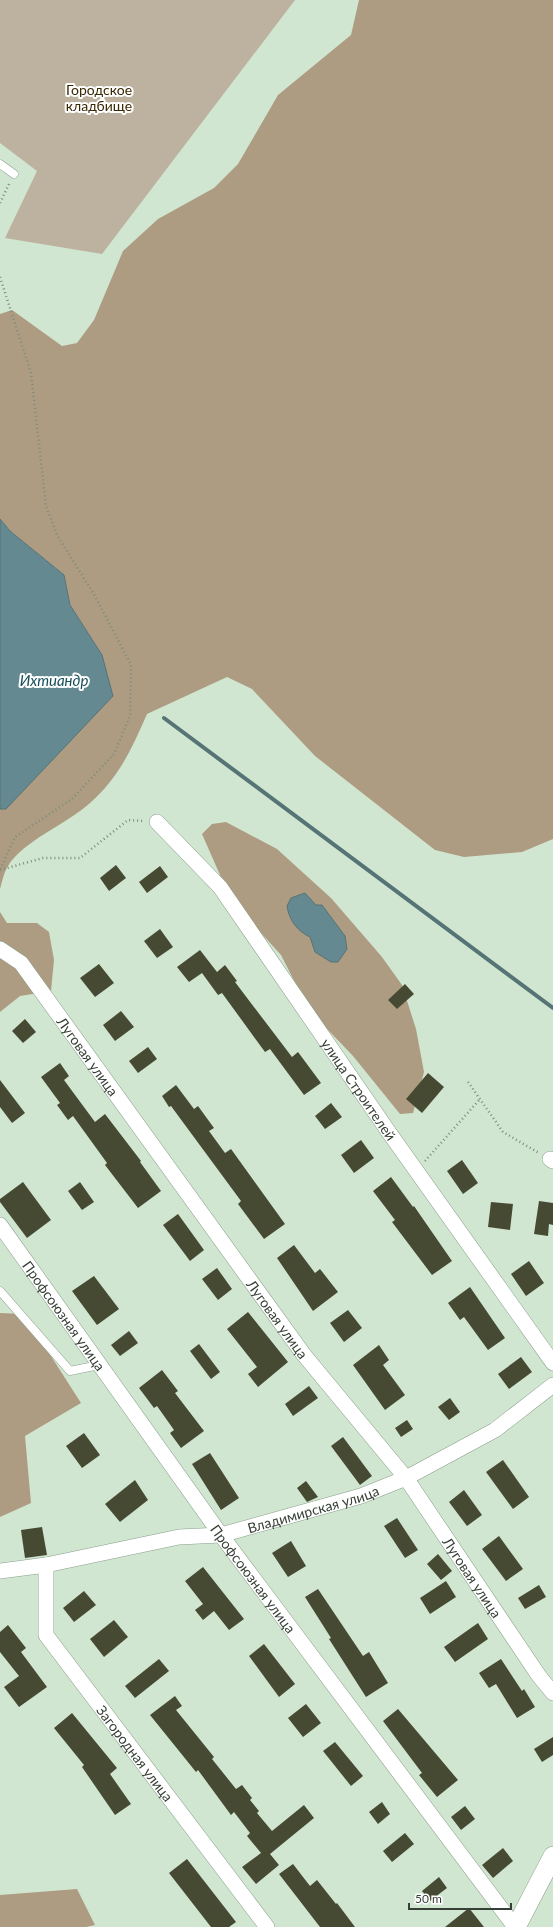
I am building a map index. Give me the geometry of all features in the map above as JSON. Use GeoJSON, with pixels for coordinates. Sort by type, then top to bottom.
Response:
{"type":"FeatureCollection","features":[{"type":"Feature","properties":{"kind":"street","name":"улица Строителей"},"geometry":{"type":"LineString","coordinates":[[157,822],[220,887],[416,1171],[553,1363]]}},
{"type":"Feature","properties":{"kind":"street","name":"Луговая улица"},"geometry":{"type":"LineString","coordinates":[[0,949],[21,963],[304,1355],[406,1478],[534,1670],[553,1692]]}},
{"type":"Feature","properties":{"kind":"street","name":"Профсоюзная улица"},"geometry":{"type":"LineString","coordinates":[[0,1225],[221,1535],[515,1927]]}},
{"type":"Feature","properties":{"kind":"street","name":"Владимирская улица"},"geometry":{"type":"LineString","coordinates":[[0,1571],[46,1565],[179,1537],[221,1535],[361,1496],[406,1478],[496,1430],[553,1385]]}},
{"type":"Feature","properties":{"kind":"street","name":"Загородная улица"},"geometry":{"type":"LineString","coordinates":[[46,1565],[46,1635],[267,1927]]}},
{"type":"Feature","properties":{"kind":"street"},"geometry":{"type":"LineString","coordinates":[[515,1927],[553,1856]]}},
{"type":"Feature","properties":{"kind":"lane"},"geometry":{"type":"LineString","coordinates":[[0,164],[14,174]]}},
{"type":"Feature","properties":{"kind":"lane"},"geometry":{"type":"LineString","coordinates":[[0,1291],[70,1370],[99,1365]]}},
{"type":"Feature","properties":{"kind":"path"},"geometry":{"type":"LineString","coordinates":[[0,203],[14,174]]}},
{"type":"Feature","properties":{"kind":"path"},"geometry":{"type":"LineString","coordinates":[[0,277],[31,373],[46,506],[57,536],[96,596],[131,665],[130,716],[114,754],[72,799],[15,837],[0,871]]}},
{"type":"Feature","properties":{"kind":"path"},"geometry":{"type":"LineString","coordinates":[[0,871],[43,858],[80,858],[128,820],[157,822]]}},
{"type":"Feature","properties":{"kind":"path"},"geometry":{"type":"LineString","coordinates":[[468,1082],[503,1132],[551,1160]]}},
{"type":"Feature","properties":{"kind":"path"},"geometry":{"type":"LineString","coordinates":[[416,1171],[480,1099]]}},
{"type":"Feature","properties":{"kind":"green space","name":"Городское кладбище"},"geometry":{"type":"Polygon","coordinates":[[[0,0],[295,0],[102,254],[5,238],[37,171],[0,143],[0,0]]]}},
{"type":"Feature","properties":{"kind":"shaded area"},"geometry":{"type":"Polygon","coordinates":[[[359,0],[553,0],[553,839],[522,852],[464,857],[435,850],[315,756],[252,689],[227,677],[147,714],[124,762],[109,783],[90,803],[34,841],[15,857],[7,868],[0,889],[0,809],[6,809],[102,655],[70,605],[64,575],[10,531],[0,519],[0,314],[12,310],[62,346],[77,343],[94,320],[123,251],[158,219],[214,188],[238,164],[278,95],[351,35],[359,0]]]}},
{"type":"Feature","properties":{"kind":"shaded area"},"geometry":{"type":"Polygon","coordinates":[[[226,822],[277,849],[331,898],[382,957],[402,985],[416,1029],[424,1072],[413,1113],[400,1114],[353,1056],[309,1010],[281,955],[231,900],[202,834],[212,824],[226,822]]]}},
{"type":"Feature","properties":{"kind":"shaded area"},"geometry":{"type":"Polygon","coordinates":[[[0,912],[7,923],[37,923],[49,932],[54,960],[51,991],[20,996],[0,1012],[0,912]]]}},
{"type":"Feature","properties":{"kind":"shaded area"},"geometry":{"type":"Polygon","coordinates":[[[0,1313],[24,1314],[81,1403],[25,1436],[31,1503],[0,1517],[0,1313]]]}},
{"type":"Feature","properties":{"kind":"shaded area"},"geometry":{"type":"Polygon","coordinates":[[[77,1889],[95,1925],[86,1927],[0,1927],[0,1895],[77,1889]]]}},
{"type":"Feature","properties":{"kind":"water","name":"Ихтиандр"},"geometry":{"type":"Polygon","coordinates":[[[0,519],[10,531],[64,575],[70,605],[102,655],[113,696],[6,809],[0,809],[0,519]]]}},
{"type":"Feature","properties":{"kind":"water"},"geometry":{"type":"Polygon","coordinates":[[[305,893],[316,905],[322,905],[345,936],[347,949],[338,962],[331,962],[315,952],[310,937],[301,932],[294,924],[290,916],[287,906],[291,898],[305,893]]]}},
{"type":"Feature","properties":{"kind":"building"},"geometry":{"type":"Polygon","coordinates":[[[116,865],[126,878],[109,891],[100,878],[116,865]]]}},
{"type":"Feature","properties":{"kind":"building"},"geometry":{"type":"Polygon","coordinates":[[[160,866],[168,877],[147,893],[139,882],[160,866]]]}},
{"type":"Feature","properties":{"kind":"building"},"geometry":{"type":"Polygon","coordinates":[[[160,929],[173,947],[157,958],[144,941],[160,929]]]}},
{"type":"Feature","properties":{"kind":"building"},"geometry":{"type":"Polygon","coordinates":[[[200,950],[217,972],[225,965],[237,981],[235,982],[292,1057],[298,1052],[321,1083],[304,1095],[270,1049],[265,1052],[222,993],[218,995],[202,973],[189,982],[177,967],[200,950]]]}},
{"type":"Feature","properties":{"kind":"building"},"geometry":{"type":"Polygon","coordinates":[[[99,964],[114,983],[95,997],[80,978],[99,964]]]}},
{"type":"Feature","properties":{"kind":"building"},"geometry":{"type":"Polygon","coordinates":[[[405,984],[414,994],[397,1009],[388,1000],[405,984]]]}},
{"type":"Feature","properties":{"kind":"building"},"geometry":{"type":"Polygon","coordinates":[[[121,1011],[134,1027],[115,1041],[103,1025],[121,1011]]]}},
{"type":"Feature","properties":{"kind":"building"},"geometry":{"type":"Polygon","coordinates":[[[25,1019],[36,1032],[23,1043],[12,1031],[25,1019]]]}},
{"type":"Feature","properties":{"kind":"building"},"geometry":{"type":"Polygon","coordinates":[[[148,1047],[157,1059],[138,1073],[129,1061],[148,1047]]]}},
{"type":"Feature","properties":{"kind":"building"},"geometry":{"type":"Polygon","coordinates":[[[60,1063],[69,1076],[64,1080],[95,1122],[105,1114],[141,1161],[140,1162],[161,1191],[138,1208],[105,1165],[107,1163],[73,1116],[68,1120],[57,1105],[60,1103],[41,1077],[60,1063]]]}},
{"type":"Feature","properties":{"kind":"building"},"geometry":{"type":"Polygon","coordinates":[[[428,1073],[444,1087],[422,1113],[406,1099],[428,1073]]]}},
{"type":"Feature","properties":{"kind":"building"},"geometry":{"type":"Polygon","coordinates":[[[0,1080],[25,1113],[12,1123],[0,1107],[0,1080]]]}},
{"type":"Feature","properties":{"kind":"building"},"geometry":{"type":"Polygon","coordinates":[[[176,1085],[194,1109],[198,1106],[214,1128],[209,1131],[225,1153],[231,1149],[285,1224],[264,1239],[238,1204],[241,1201],[162,1096],[176,1085]]]}},
{"type":"Feature","properties":{"kind":"building"},"geometry":{"type":"Polygon","coordinates":[[[331,1103],[342,1117],[325,1129],[315,1116],[331,1103]]]}},
{"type":"Feature","properties":{"kind":"building"},"geometry":{"type":"Polygon","coordinates":[[[361,1140],[374,1158],[354,1173],[341,1155],[361,1140]]]}},
{"type":"Feature","properties":{"kind":"building"},"geometry":{"type":"Polygon","coordinates":[[[462,1160],[478,1183],[463,1194],[447,1171],[462,1160]]]}},
{"type":"Feature","properties":{"kind":"building"},"geometry":{"type":"Polygon","coordinates":[[[391,1177],[413,1207],[414,1206],[452,1261],[432,1275],[392,1222],[395,1220],[373,1191],[391,1177]]]}},
{"type":"Feature","properties":{"kind":"building"},"geometry":{"type":"Polygon","coordinates":[[[23,1182],[51,1220],[27,1238],[0,1202],[0,1199],[23,1182]]]}},
{"type":"Feature","properties":{"kind":"building"},"geometry":{"type":"Polygon","coordinates":[[[80,1182],[94,1202],[82,1210],[68,1191],[80,1182]]]}},
{"type":"Feature","properties":{"kind":"building"},"geometry":{"type":"Polygon","coordinates":[[[539,1201],[553,1203],[553,1225],[549,1224],[548,1236],[534,1234],[539,1201]]]}},
{"type":"Feature","properties":{"kind":"building"},"geometry":{"type":"Polygon","coordinates":[[[491,1202],[513,1204],[510,1230],[488,1227],[491,1202]]]}},
{"type":"Feature","properties":{"kind":"building"},"geometry":{"type":"Polygon","coordinates":[[[178,1214],[204,1250],[190,1261],[163,1225],[178,1214]]]}},
{"type":"Feature","properties":{"kind":"building"},"geometry":{"type":"Polygon","coordinates":[[[294,1245],[315,1273],[320,1269],[338,1292],[313,1311],[277,1258],[294,1245]]]}},
{"type":"Feature","properties":{"kind":"building"},"geometry":{"type":"Polygon","coordinates":[[[529,1261],[544,1283],[526,1296],[511,1274],[529,1261]]]}},
{"type":"Feature","properties":{"kind":"building"},"geometry":{"type":"Polygon","coordinates":[[[217,1268],[232,1289],[218,1300],[202,1279],[217,1268]]]}},
{"type":"Feature","properties":{"kind":"building"},"geometry":{"type":"Polygon","coordinates":[[[94,1276],[119,1309],[97,1325],[72,1291],[94,1276]]]}},
{"type":"Feature","properties":{"kind":"building"},"geometry":{"type":"Polygon","coordinates":[[[470,1287],[505,1338],[488,1350],[464,1317],[460,1320],[448,1303],[470,1287]]]}},
{"type":"Feature","properties":{"kind":"building"},"geometry":{"type":"Polygon","coordinates":[[[348,1310],[362,1328],[344,1342],[330,1323],[348,1310]]]}},
{"type":"Feature","properties":{"kind":"building"},"geometry":{"type":"Polygon","coordinates":[[[248,1312],[288,1362],[258,1387],[248,1374],[257,1367],[227,1329],[248,1312]]]}},
{"type":"Feature","properties":{"kind":"building"},"geometry":{"type":"Polygon","coordinates":[[[129,1331],[138,1343],[120,1356],[111,1345],[129,1331]]]}},
{"type":"Feature","properties":{"kind":"building"},"geometry":{"type":"Polygon","coordinates":[[[199,1344],[220,1372],[211,1379],[190,1351],[199,1344]]]}},
{"type":"Feature","properties":{"kind":"building"},"geometry":{"type":"Polygon","coordinates":[[[379,1345],[389,1360],[383,1365],[405,1395],[385,1410],[353,1365],[379,1345]]]}},
{"type":"Feature","properties":{"kind":"building"},"geometry":{"type":"Polygon","coordinates":[[[521,1357],[532,1372],[509,1389],[498,1374],[521,1357]]]}},
{"type":"Feature","properties":{"kind":"building"},"geometry":{"type":"Polygon","coordinates":[[[162,1370],[178,1391],[175,1393],[204,1431],[181,1448],[170,1433],[174,1430],[157,1406],[154,1408],[139,1388],[162,1370]]]}},
{"type":"Feature","properties":{"kind":"building"},"geometry":{"type":"Polygon","coordinates":[[[309,1386],[318,1398],[293,1416],[285,1404],[309,1386]]]}},
{"type":"Feature","properties":{"kind":"building"},"geometry":{"type":"Polygon","coordinates":[[[450,1398],[460,1412],[449,1420],[438,1407],[450,1398]]]}},
{"type":"Feature","properties":{"kind":"building"},"geometry":{"type":"Polygon","coordinates":[[[407,1420],[413,1429],[401,1437],[395,1428],[407,1420]]]}},
{"type":"Feature","properties":{"kind":"building"},"geometry":{"type":"Polygon","coordinates":[[[84,1433],[100,1455],[82,1468],[66,1446],[84,1433]]]}},
{"type":"Feature","properties":{"kind":"building"},"geometry":{"type":"Polygon","coordinates":[[[343,1437],[372,1476],[360,1485],[331,1446],[343,1437]]]}},
{"type":"Feature","properties":{"kind":"building"},"geometry":{"type":"Polygon","coordinates":[[[210,1453],[239,1498],[221,1510],[192,1464],[210,1453]]]}},
{"type":"Feature","properties":{"kind":"building"},"geometry":{"type":"Polygon","coordinates":[[[503,1460],[529,1497],[513,1509],[486,1472],[503,1460]]]}},
{"type":"Feature","properties":{"kind":"building"},"geometry":{"type":"Polygon","coordinates":[[[135,1480],[148,1500],[120,1522],[105,1504],[135,1480]]]}},
{"type":"Feature","properties":{"kind":"building"},"geometry":{"type":"Polygon","coordinates":[[[306,1481],[318,1497],[307,1502],[297,1488],[306,1481]]]}},
{"type":"Feature","properties":{"kind":"building"},"geometry":{"type":"Polygon","coordinates":[[[464,1490],[482,1515],[467,1526],[449,1502],[464,1490]]]}},
{"type":"Feature","properties":{"kind":"building"},"geometry":{"type":"Polygon","coordinates":[[[397,1518],[418,1550],[405,1558],[384,1526],[397,1518]]]}},
{"type":"Feature","properties":{"kind":"building"},"geometry":{"type":"Polygon","coordinates":[[[42,1527],[47,1555],[25,1558],[21,1530],[42,1527]]]}},
{"type":"Feature","properties":{"kind":"building"},"geometry":{"type":"Polygon","coordinates":[[[499,1536],[523,1569],[506,1581],[482,1549],[499,1536]]]}},
{"type":"Feature","properties":{"kind":"building"},"geometry":{"type":"Polygon","coordinates":[[[291,1541],[306,1566],[288,1577],[272,1553],[291,1541]]]}},
{"type":"Feature","properties":{"kind":"building"},"geometry":{"type":"Polygon","coordinates":[[[438,1554],[452,1571],[441,1580],[427,1564],[438,1554]]]}},
{"type":"Feature","properties":{"kind":"building"},"geometry":{"type":"Polygon","coordinates":[[[203,1567],[244,1619],[229,1630],[214,1611],[203,1620],[195,1610],[203,1604],[185,1581],[203,1567]]]}},
{"type":"Feature","properties":{"kind":"building"},"geometry":{"type":"Polygon","coordinates":[[[446,1581],[456,1597],[430,1614],[420,1598],[446,1581]]]}},
{"type":"Feature","properties":{"kind":"building"},"geometry":{"type":"Polygon","coordinates":[[[539,1585],[546,1597],[525,1609],[518,1598],[539,1585]]]}},
{"type":"Feature","properties":{"kind":"building"},"geometry":{"type":"Polygon","coordinates":[[[318,1589],[363,1656],[369,1652],[388,1683],[366,1697],[329,1639],[331,1638],[305,1597],[318,1589]]]}},
{"type":"Feature","properties":{"kind":"building"},"geometry":{"type":"Polygon","coordinates":[[[84,1591],[96,1605],[74,1622],[63,1608],[84,1591]]]}},
{"type":"Feature","properties":{"kind":"building"},"geometry":{"type":"Polygon","coordinates":[[[114,1620],[128,1637],[104,1657],[90,1639],[114,1620]]]}},
{"type":"Feature","properties":{"kind":"building"},"geometry":{"type":"Polygon","coordinates":[[[478,1623],[488,1639],[455,1662],[444,1647],[478,1623]]]}},
{"type":"Feature","properties":{"kind":"building"},"geometry":{"type":"Polygon","coordinates":[[[8,1625],[26,1648],[21,1652],[47,1687],[19,1707],[4,1687],[19,1676],[0,1652],[0,1632],[8,1625]]]}},
{"type":"Feature","properties":{"kind":"building"},"geometry":{"type":"Polygon","coordinates":[[[264,1644],[295,1684],[279,1697],[249,1656],[264,1644]]]}},
{"type":"Feature","properties":{"kind":"building"},"geometry":{"type":"Polygon","coordinates":[[[159,1659],[169,1671],[135,1698],[125,1686],[159,1659]]]}},
{"type":"Feature","properties":{"kind":"building"},"geometry":{"type":"Polygon","coordinates":[[[501,1659],[522,1691],[524,1689],[535,1707],[517,1718],[496,1684],[489,1688],[479,1673],[501,1659]]]}},
{"type":"Feature","properties":{"kind":"building"},"geometry":{"type":"Polygon","coordinates":[[[175,1696],[182,1706],[176,1710],[214,1757],[212,1759],[236,1789],[242,1785],[252,1798],[250,1800],[259,1811],[257,1813],[272,1831],[304,1805],[314,1818],[270,1854],[279,1865],[256,1884],[242,1867],[261,1853],[247,1836],[250,1833],[234,1812],[231,1815],[198,1770],[196,1772],[150,1715],[175,1696]]]}},
{"type":"Feature","properties":{"kind":"building"},"geometry":{"type":"Polygon","coordinates":[[[306,1704],[321,1723],[303,1737],[288,1718],[306,1704]]]}},
{"type":"Feature","properties":{"kind":"building"},"geometry":{"type":"Polygon","coordinates":[[[398,1709],[458,1780],[437,1797],[419,1775],[422,1773],[383,1721],[398,1709]]]}},
{"type":"Feature","properties":{"kind":"building"},"geometry":{"type":"Polygon","coordinates":[[[72,1713],[117,1768],[110,1774],[131,1804],[115,1815],[82,1767],[84,1765],[54,1728],[72,1713]]]}},
{"type":"Feature","properties":{"kind":"building"},"geometry":{"type":"Polygon","coordinates":[[[553,1737],[553,1755],[542,1762],[534,1749],[553,1737]]]}},
{"type":"Feature","properties":{"kind":"building"},"geometry":{"type":"Polygon","coordinates":[[[335,1742],[363,1776],[351,1786],[323,1751],[335,1742]]]}},
{"type":"Feature","properties":{"kind":"building"},"geometry":{"type":"Polygon","coordinates":[[[382,1802],[390,1814],[378,1824],[369,1812],[382,1802]]]}},
{"type":"Feature","properties":{"kind":"building"},"geometry":{"type":"Polygon","coordinates":[[[465,1806],[475,1819],[461,1830],[451,1817],[465,1806]]]}},
{"type":"Feature","properties":{"kind":"building"},"geometry":{"type":"Polygon","coordinates":[[[405,1833],[414,1844],[392,1862],[383,1851],[405,1833]]]}},
{"type":"Feature","properties":{"kind":"building"},"geometry":{"type":"Polygon","coordinates":[[[503,1848],[513,1861],[493,1878],[482,1865],[503,1848]]]}},
{"type":"Feature","properties":{"kind":"building"},"geometry":{"type":"Polygon","coordinates":[[[187,1859],[236,1922],[229,1927],[211,1927],[169,1873],[187,1859]]]}},
{"type":"Feature","properties":{"kind":"building"},"geometry":{"type":"Polygon","coordinates":[[[293,1864],[310,1886],[317,1880],[355,1927],[320,1927],[279,1874],[293,1864]]]}},
{"type":"Feature","properties":{"kind":"building"},"geometry":{"type":"Polygon","coordinates":[[[439,1877],[447,1888],[430,1901],[422,1891],[439,1877]]]}},
{"type":"Feature","properties":{"kind":"building"},"geometry":{"type":"Polygon","coordinates":[[[469,1908],[484,1927],[445,1927],[469,1908]]]}},
{"type":"Feature","properties":{"kind":"waterway"},"geometry":{"type":"LineString","coordinates":[[164,718],[553,1008]]}}]}
